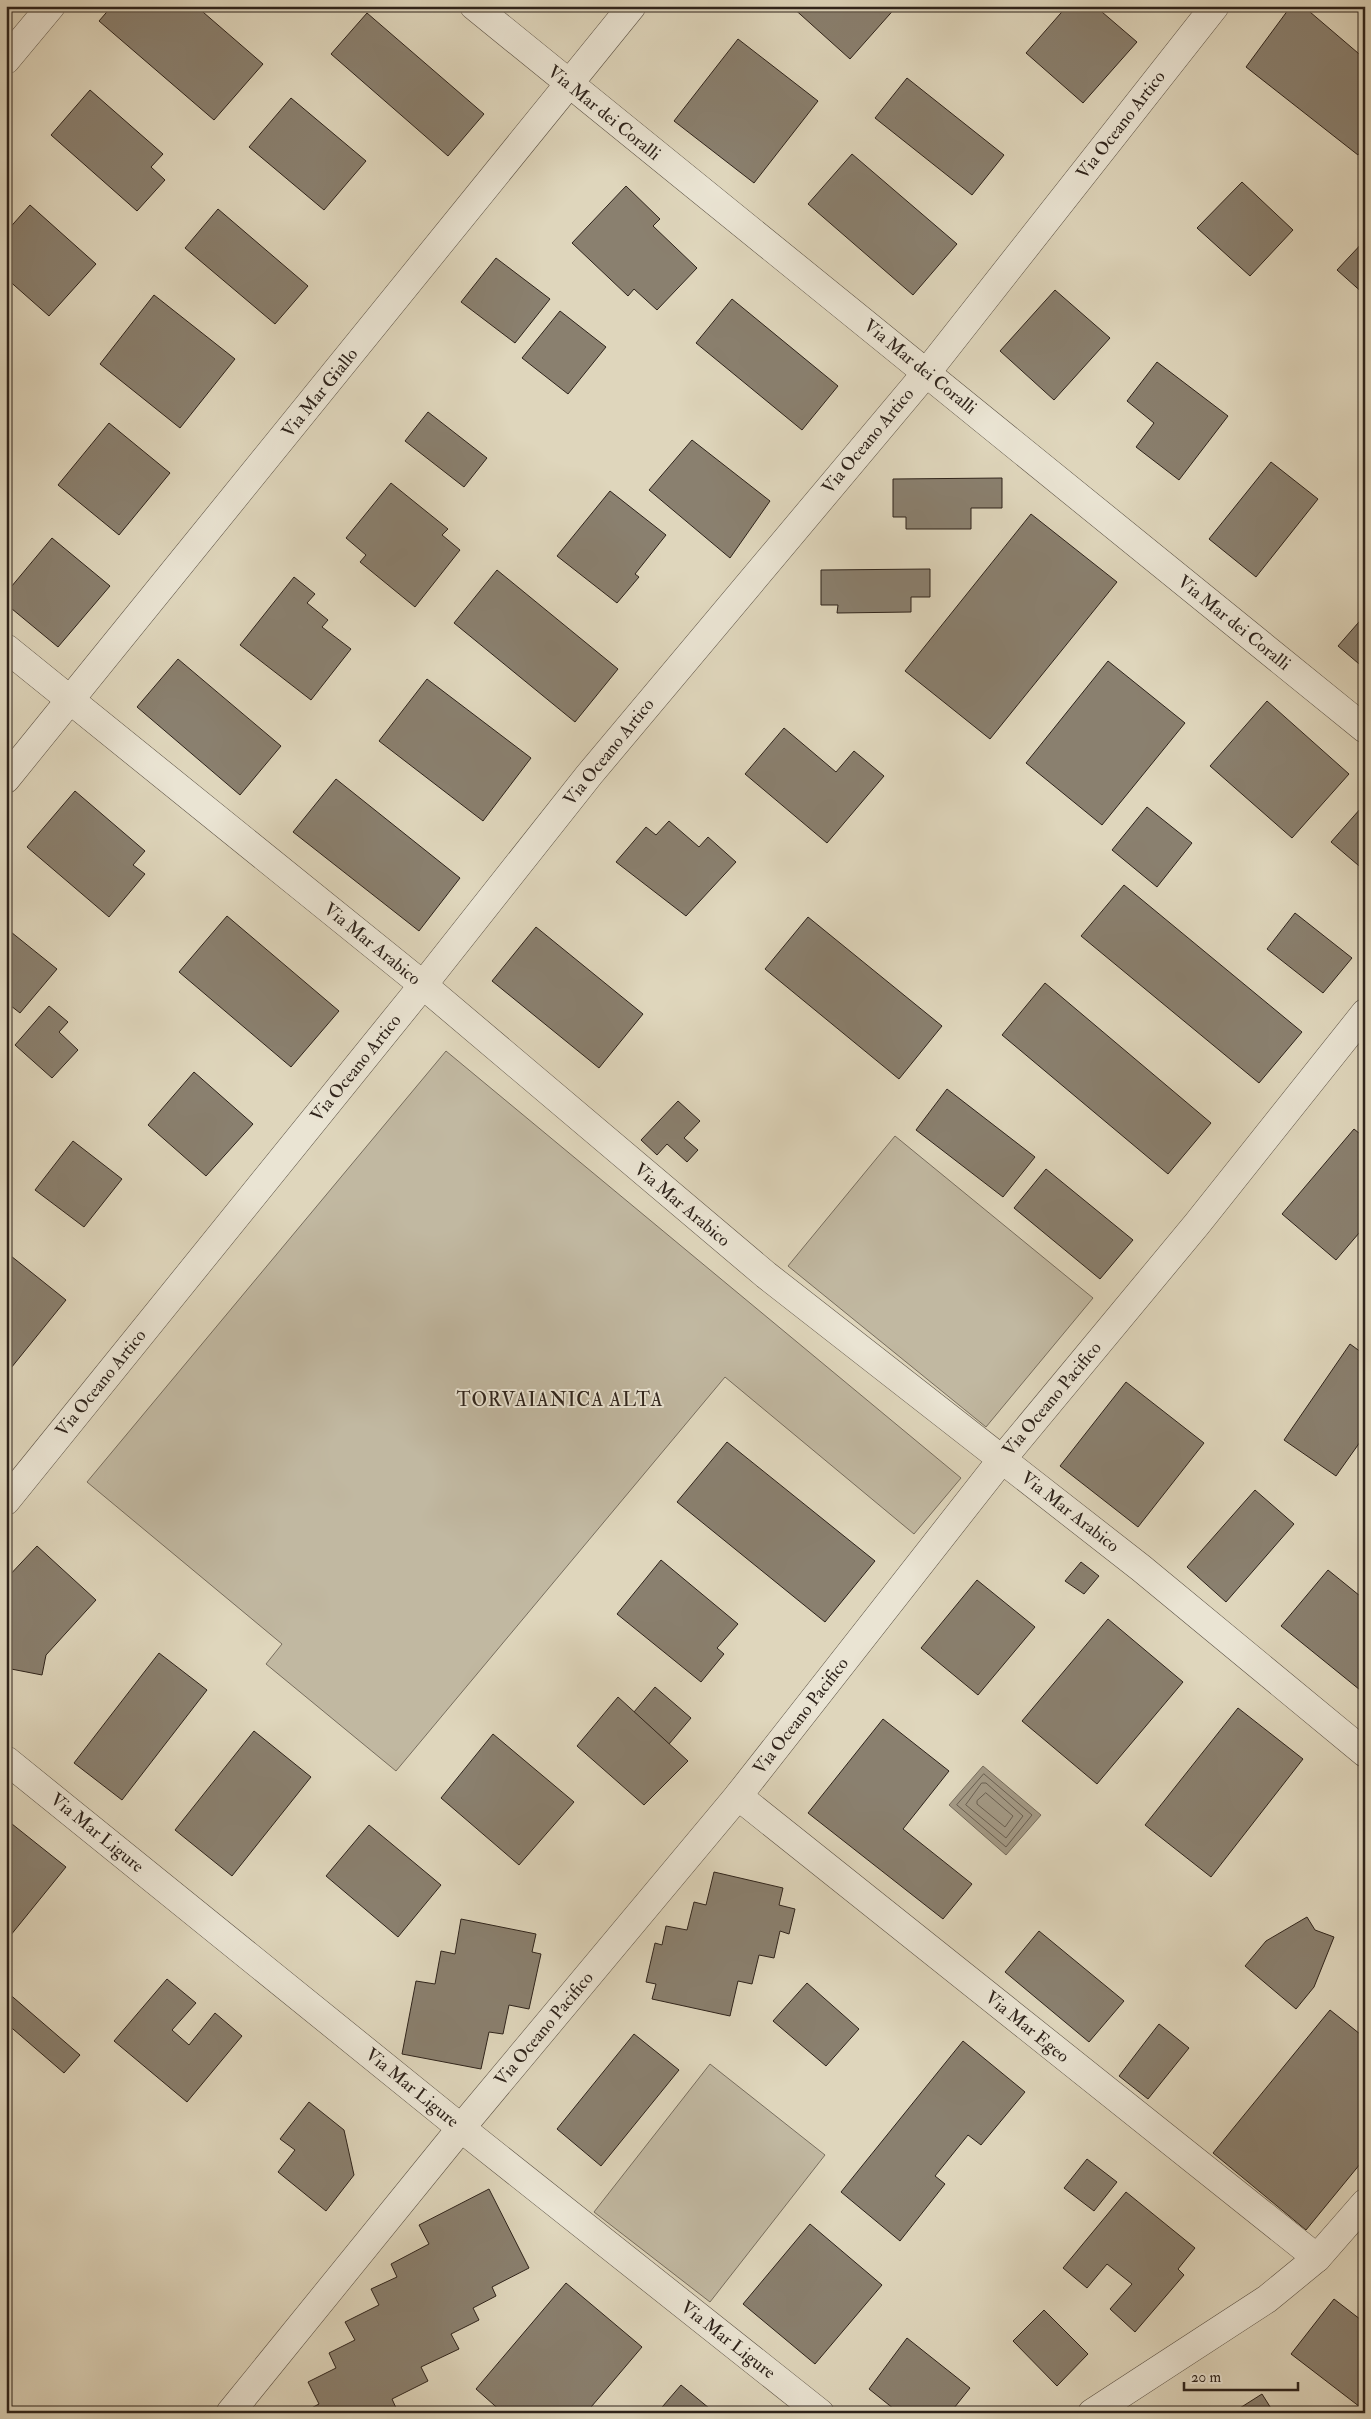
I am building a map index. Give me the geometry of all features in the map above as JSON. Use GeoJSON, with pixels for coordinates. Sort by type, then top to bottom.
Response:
{"type":"FeatureCollection","features":[{"type":"Feature","properties":{"kind":"street"},"geometry":{"type":"LineString","coordinates":[[6,60],[50,6]]}},
{"type":"Feature","properties":{"kind":"street","name":"Via Mar dei Coralli"},"geometry":{"type":"LineString","coordinates":[[474,6],[570,86],[927,372],[1365,729]]}},
{"type":"Feature","properties":{"kind":"street","name":"Via Mar Giallo"},"geometry":{"type":"LineString","coordinates":[[6,779],[570,86],[632,6]]}},
{"type":"Feature","properties":{"kind":"street","name":"Via Oceano Artico"},"geometry":{"type":"LineString","coordinates":[[6,1500],[423,985],[589,775],[927,372],[1214,6]]}},
{"type":"Feature","properties":{"kind":"street","name":"Via Mar Arabico"},"geometry":{"type":"LineString","coordinates":[[6,648],[423,985],[766,1275],[1003,1458],[1141,1568],[1365,1753]]}},
{"type":"Feature","properties":{"kind":"street","name":"Via Oceano Pacifico"},"geometry":{"type":"LineString","coordinates":[[230,2413],[461,2128],[738,1796],[1003,1458],[1197,1224],[1365,1013]]}},
{"type":"Feature","properties":{"kind":"street","name":"Via Mar Ligure"},"geometry":{"type":"LineString","coordinates":[[6,1760],[461,2128],[820,2413]]}},
{"type":"Feature","properties":{"kind":"street","name":"Via Mar Egeo"},"geometry":{"type":"LineString","coordinates":[[738,1796],[1316,2258]]}},
{"type":"Feature","properties":{"kind":"street"},"geometry":{"type":"LineString","coordinates":[[1092,2413],[1267,2299],[1316,2258],[1365,2203]]}},
{"type":"Feature","properties":{"kind":"shaded area"},"geometry":{"type":"Polygon","coordinates":[[[446,1051],[961,1478],[914,1534],[725,1377],[396,1771],[266,1664],[282,1644],[87,1482],[446,1051]]]}},
{"type":"Feature","properties":{"kind":"shaded area"},"geometry":{"type":"Polygon","coordinates":[[[895,1136],[1093,1298],[986,1427],[788,1266],[895,1136]]]}},
{"type":"Feature","properties":{"kind":"shaded area"},"geometry":{"type":"Polygon","coordinates":[[[710,2064],[825,2155],[710,2302],[594,2212],[710,2064]]]}},
{"type":"Feature","properties":{"kind":"water"},"geometry":{"type":"Polygon","coordinates":[[[983,1766],[1041,1815],[1006,1855],[949,1805],[983,1766]]]}},
{"type":"Feature","properties":{"kind":"building"},"geometry":{"type":"Polygon","coordinates":[[[112,6],[196,6],[263,64],[214,120],[99,21],[112,6]]]}},
{"type":"Feature","properties":{"kind":"building"},"geometry":{"type":"Polygon","coordinates":[[[791,6],[897,6],[850,59],[791,6]]]}},
{"type":"Feature","properties":{"kind":"building"},"geometry":{"type":"Polygon","coordinates":[[[1067,6],[1095,6],[1137,42],[1083,103],[1026,53],[1067,6]]]}},
{"type":"Feature","properties":{"kind":"building"},"geometry":{"type":"Polygon","coordinates":[[[1291,6],[1303,6],[1365,59],[1365,146],[1358,155],[1246,67],[1291,6]]]}},
{"type":"Feature","properties":{"kind":"building"},"geometry":{"type":"Polygon","coordinates":[[[367,13],[484,114],[448,156],[331,54],[367,13]]]}},
{"type":"Feature","properties":{"kind":"building"},"geometry":{"type":"Polygon","coordinates":[[[738,39],[818,101],[754,183],[674,121],[738,39]]]}},
{"type":"Feature","properties":{"kind":"building"},"geometry":{"type":"Polygon","coordinates":[[[907,78],[1004,155],[972,195],[875,118],[907,78]]]}},
{"type":"Feature","properties":{"kind":"building"},"geometry":{"type":"Polygon","coordinates":[[[90,90],[163,154],[151,167],[165,180],[137,211],[51,135],[90,90]]]}},
{"type":"Feature","properties":{"kind":"building"},"geometry":{"type":"Polygon","coordinates":[[[291,98],[366,161],[324,210],[249,147],[291,98]]]}},
{"type":"Feature","properties":{"kind":"building"},"geometry":{"type":"Polygon","coordinates":[[[852,154],[957,244],[913,295],[808,204],[852,154]]]}},
{"type":"Feature","properties":{"kind":"building"},"geometry":{"type":"Polygon","coordinates":[[[1242,182],[1293,230],[1250,276],[1197,228],[1242,182]]]}},
{"type":"Feature","properties":{"kind":"building"},"geometry":{"type":"Polygon","coordinates":[[[626,186],[660,219],[653,226],[697,268],[657,310],[634,289],[628,296],[572,243],[626,186]]]}},
{"type":"Feature","properties":{"kind":"building"},"geometry":{"type":"Polygon","coordinates":[[[30,205],[96,264],[49,316],[6,278],[6,232],[30,205]]]}},
{"type":"Feature","properties":{"kind":"building"},"geometry":{"type":"Polygon","coordinates":[[[218,209],[308,286],[275,324],[185,248],[218,209]]]}},
{"type":"Feature","properties":{"kind":"building"},"geometry":{"type":"Polygon","coordinates":[[[1365,240],[1365,295],[1337,270],[1365,240]]]}},
{"type":"Feature","properties":{"kind":"building"},"geometry":{"type":"Polygon","coordinates":[[[496,258],[550,299],[515,343],[461,302],[496,258]]]}},
{"type":"Feature","properties":{"kind":"building"},"geometry":{"type":"Polygon","coordinates":[[[1055,290],[1110,338],[1054,400],[1000,351],[1055,290]]]}},
{"type":"Feature","properties":{"kind":"building"},"geometry":{"type":"Polygon","coordinates":[[[154,295],[235,359],[180,428],[100,364],[154,295]]]}},
{"type":"Feature","properties":{"kind":"building"},"geometry":{"type":"Polygon","coordinates":[[[732,299],[838,386],[802,430],[696,343],[732,299]]]}},
{"type":"Feature","properties":{"kind":"building"},"geometry":{"type":"Polygon","coordinates":[[[560,311],[606,347],[568,394],[522,358],[560,311]]]}},
{"type":"Feature","properties":{"kind":"building"},"geometry":{"type":"Polygon","coordinates":[[[1157,362],[1228,416],[1179,480],[1136,447],[1154,423],[1127,401],[1157,362]]]}},
{"type":"Feature","properties":{"kind":"building"},"geometry":{"type":"Polygon","coordinates":[[[428,412],[487,458],[464,487],[405,441],[428,412]]]}},
{"type":"Feature","properties":{"kind":"building"},"geometry":{"type":"Polygon","coordinates":[[[109,423],[170,473],[119,535],[58,485],[109,423]]]}},
{"type":"Feature","properties":{"kind":"building"},"geometry":{"type":"Polygon","coordinates":[[[692,440],[770,501],[730,558],[649,490],[692,440]]]}},
{"type":"Feature","properties":{"kind":"building"},"geometry":{"type":"Polygon","coordinates":[[[1271,462],[1318,499],[1256,577],[1209,539],[1271,462]]]}},
{"type":"Feature","properties":{"kind":"building"},"geometry":{"type":"Polygon","coordinates":[[[1002,478],[1002,508],[971,508],[971,529],[906,529],[906,517],[893,517],[893,479],[1002,478]]]}},
{"type":"Feature","properties":{"kind":"building"},"geometry":{"type":"Polygon","coordinates":[[[391,483],[448,529],[442,535],[460,550],[415,607],[360,562],[366,555],[346,538],[391,483]]]}},
{"type":"Feature","properties":{"kind":"building"},"geometry":{"type":"Polygon","coordinates":[[[610,491],[666,535],[635,574],[639,577],[617,603],[557,556],[610,491]]]}},
{"type":"Feature","properties":{"kind":"building"},"geometry":{"type":"Polygon","coordinates":[[[1031,514],[1117,582],[990,739],[905,671],[1031,514]]]}},
{"type":"Feature","properties":{"kind":"building"},"geometry":{"type":"Polygon","coordinates":[[[52,538],[110,586],[58,647],[6,604],[6,593],[52,538]]]}},
{"type":"Feature","properties":{"kind":"building"},"geometry":{"type":"Polygon","coordinates":[[[930,569],[930,597],[911,597],[911,612],[837,613],[838,605],[821,605],[821,570],[930,569]]]}},
{"type":"Feature","properties":{"kind":"building"},"geometry":{"type":"Polygon","coordinates":[[[497,570],[618,669],[575,722],[454,623],[497,570]]]}},
{"type":"Feature","properties":{"kind":"building"},"geometry":{"type":"Polygon","coordinates":[[[294,577],[315,594],[307,603],[328,620],[322,627],[351,649],[311,700],[240,645],[294,577]]]}},
{"type":"Feature","properties":{"kind":"building"},"geometry":{"type":"Polygon","coordinates":[[[1365,615],[1365,669],[1338,646],[1365,615]]]}},
{"type":"Feature","properties":{"kind":"building"},"geometry":{"type":"Polygon","coordinates":[[[178,659],[281,746],[240,795],[137,707],[178,659]]]}},
{"type":"Feature","properties":{"kind":"building"},"geometry":{"type":"Polygon","coordinates":[[[1108,661],[1185,723],[1102,825],[1026,763],[1108,661]]]}},
{"type":"Feature","properties":{"kind":"building"},"geometry":{"type":"Polygon","coordinates":[[[427,679],[531,758],[483,821],[379,741],[427,679]]]}},
{"type":"Feature","properties":{"kind":"building"},"geometry":{"type":"Polygon","coordinates":[[[1267,701],[1349,774],[1292,838],[1210,766],[1267,701]]]}},
{"type":"Feature","properties":{"kind":"building"},"geometry":{"type":"Polygon","coordinates":[[[784,728],[836,772],[854,751],[884,776],[827,843],[745,774],[784,728]]]}},
{"type":"Feature","properties":{"kind":"building"},"geometry":{"type":"Polygon","coordinates":[[[336,779],[460,878],[419,931],[293,832],[336,779]]]}},
{"type":"Feature","properties":{"kind":"building"},"geometry":{"type":"Polygon","coordinates":[[[75,791],[145,851],[133,865],[145,874],[109,917],[27,847],[75,791]]]}},
{"type":"Feature","properties":{"kind":"building"},"geometry":{"type":"Polygon","coordinates":[[[1147,807],[1192,843],[1157,887],[1112,850],[1147,807]]]}},
{"type":"Feature","properties":{"kind":"building"},"geometry":{"type":"Polygon","coordinates":[[[1361,808],[1365,811],[1365,871],[1331,842],[1361,808]]]}},
{"type":"Feature","properties":{"kind":"building"},"geometry":{"type":"Polygon","coordinates":[[[669,821],[699,847],[708,837],[736,862],[686,916],[616,862],[646,827],[656,835],[669,821]]]}},
{"type":"Feature","properties":{"kind":"building"},"geometry":{"type":"Polygon","coordinates":[[[1124,885],[1302,1032],[1259,1083],[1081,936],[1124,885]]]}},
{"type":"Feature","properties":{"kind":"building"},"geometry":{"type":"Polygon","coordinates":[[[1295,913],[1352,958],[1323,993],[1267,949],[1295,913]]]}},
{"type":"Feature","properties":{"kind":"building"},"geometry":{"type":"Polygon","coordinates":[[[227,916],[339,1011],[291,1067],[179,972],[227,916]]]}},
{"type":"Feature","properties":{"kind":"building"},"geometry":{"type":"Polygon","coordinates":[[[808,917],[942,1026],[899,1079],[765,969],[808,917]]]}},
{"type":"Feature","properties":{"kind":"building"},"geometry":{"type":"Polygon","coordinates":[[[536,927],[643,1014],[599,1068],[492,981],[536,927]]]}},
{"type":"Feature","properties":{"kind":"building"},"geometry":{"type":"Polygon","coordinates":[[[6,928],[57,969],[20,1013],[6,1002],[6,928]]]}},
{"type":"Feature","properties":{"kind":"building"},"geometry":{"type":"Polygon","coordinates":[[[1045,983],[1211,1123],[1168,1174],[1002,1035],[1045,983]]]}},
{"type":"Feature","properties":{"kind":"building"},"geometry":{"type":"Polygon","coordinates":[[[49,1006],[68,1022],[59,1032],[78,1050],[52,1078],[15,1045],[49,1006]]]}},
{"type":"Feature","properties":{"kind":"building"},"geometry":{"type":"Polygon","coordinates":[[[194,1072],[253,1124],[206,1176],[148,1125],[194,1072]]]}},
{"type":"Feature","properties":{"kind":"building"},"geometry":{"type":"Polygon","coordinates":[[[947,1089],[1035,1157],[1003,1197],[916,1130],[947,1089]]]}},
{"type":"Feature","properties":{"kind":"building"},"geometry":{"type":"Polygon","coordinates":[[[678,1101],[700,1121],[684,1138],[698,1150],[687,1162],[667,1144],[657,1155],[641,1140],[678,1101]]]}},
{"type":"Feature","properties":{"kind":"building"},"geometry":{"type":"Polygon","coordinates":[[[1354,1129],[1365,1138],[1365,1226],[1336,1260],[1282,1214],[1354,1129]]]}},
{"type":"Feature","properties":{"kind":"building"},"geometry":{"type":"Polygon","coordinates":[[[73,1141],[122,1179],[84,1227],[35,1190],[73,1141]]]}},
{"type":"Feature","properties":{"kind":"building"},"geometry":{"type":"Polygon","coordinates":[[[1046,1169],[1133,1240],[1100,1279],[1014,1208],[1046,1169]]]}},
{"type":"Feature","properties":{"kind":"building"},"geometry":{"type":"Polygon","coordinates":[[[6,1252],[66,1300],[11,1368],[6,1364],[6,1252]]]}},
{"type":"Feature","properties":{"kind":"building"},"geometry":{"type":"Polygon","coordinates":[[[1350,1344],[1365,1355],[1365,1435],[1336,1476],[1284,1440],[1350,1344]]]}},
{"type":"Feature","properties":{"kind":"building"},"geometry":{"type":"Polygon","coordinates":[[[1126,1382],[1204,1443],[1138,1527],[1060,1466],[1126,1382]]]}},
{"type":"Feature","properties":{"kind":"building"},"geometry":{"type":"Polygon","coordinates":[[[727,1442],[875,1561],[825,1622],[677,1502],[727,1442]]]}},
{"type":"Feature","properties":{"kind":"building"},"geometry":{"type":"Polygon","coordinates":[[[1255,1490],[1294,1524],[1226,1602],[1187,1567],[1255,1490]]]}},
{"type":"Feature","properties":{"kind":"building"},"geometry":{"type":"Polygon","coordinates":[[[37,1546],[96,1600],[46,1655],[42,1675],[6,1668],[6,1579],[37,1546]]]}},
{"type":"Feature","properties":{"kind":"building"},"geometry":{"type":"Polygon","coordinates":[[[661,1560],[738,1624],[717,1648],[724,1654],[701,1682],[617,1614],[661,1560]]]}},
{"type":"Feature","properties":{"kind":"building"},"geometry":{"type":"Polygon","coordinates":[[[1081,1562],[1099,1576],[1084,1594],[1065,1581],[1081,1562]]]}},
{"type":"Feature","properties":{"kind":"building"},"geometry":{"type":"Polygon","coordinates":[[[1328,1570],[1365,1600],[1365,1694],[1281,1626],[1328,1570]]]}},
{"type":"Feature","properties":{"kind":"building"},"geometry":{"type":"Polygon","coordinates":[[[977,1580],[1035,1627],[978,1695],[921,1648],[977,1580]]]}},
{"type":"Feature","properties":{"kind":"building"},"geometry":{"type":"Polygon","coordinates":[[[1108,1619],[1183,1682],[1097,1784],[1022,1721],[1108,1619]]]}},
{"type":"Feature","properties":{"kind":"building"},"geometry":{"type":"Polygon","coordinates":[[[159,1653],[207,1690],[122,1800],[74,1763],[159,1653]]]}},
{"type":"Feature","properties":{"kind":"building"},"geometry":{"type":"Polygon","coordinates":[[[655,1687],[691,1718],[669,1744],[634,1712],[655,1687]]]}},
{"type":"Feature","properties":{"kind":"building"},"geometry":{"type":"Polygon","coordinates":[[[618,1697],[688,1761],[644,1805],[577,1746],[618,1697]]]}},
{"type":"Feature","properties":{"kind":"building"},"geometry":{"type":"Polygon","coordinates":[[[1238,1708],[1303,1759],[1211,1877],[1145,1825],[1238,1708]]]}},
{"type":"Feature","properties":{"kind":"building"},"geometry":{"type":"Polygon","coordinates":[[[883,1719],[949,1771],[903,1829],[972,1884],[943,1919],[808,1813],[883,1719]]]}},
{"type":"Feature","properties":{"kind":"building"},"geometry":{"type":"Polygon","coordinates":[[[254,1731],[311,1777],[232,1876],[175,1830],[254,1731]]]}},
{"type":"Feature","properties":{"kind":"building"},"geometry":{"type":"Polygon","coordinates":[[[493,1734],[574,1802],[519,1865],[441,1798],[493,1734]]]}},
{"type":"Feature","properties":{"kind":"building"},"geometry":{"type":"Polygon","coordinates":[[[6,1821],[66,1867],[6,1941],[6,1821]]]}},
{"type":"Feature","properties":{"kind":"building"},"geometry":{"type":"Polygon","coordinates":[[[369,1825],[441,1885],[398,1937],[326,1876],[369,1825]]]}},
{"type":"Feature","properties":{"kind":"building"},"geometry":{"type":"Polygon","coordinates":[[[714,1872],[783,1888],[779,1905],[795,1909],[789,1934],[780,1931],[774,1958],[759,1955],[752,1984],[738,1981],[730,2016],[652,1999],[656,1984],[646,1982],[655,1943],[662,1945],[666,1926],[687,1930],[694,1902],[706,1905],[714,1872]]]}},
{"type":"Feature","properties":{"kind":"building"},"geometry":{"type":"Polygon","coordinates":[[[1307,1917],[1315,1930],[1334,1937],[1314,1987],[1296,2009],[1245,1966],[1266,1941],[1307,1917]]]}},
{"type":"Feature","properties":{"kind":"building"},"geometry":{"type":"Polygon","coordinates":[[[461,1919],[536,1934],[532,1952],[541,1954],[529,2009],[509,2005],[503,2034],[489,2032],[481,2069],[402,2054],[416,1981],[435,1984],[441,1951],[455,1954],[461,1919]]]}},
{"type":"Feature","properties":{"kind":"building"},"geometry":{"type":"Polygon","coordinates":[[[1039,1931],[1124,2001],[1089,2042],[1005,1972],[1039,1931]]]}},
{"type":"Feature","properties":{"kind":"building"},"geometry":{"type":"Polygon","coordinates":[[[167,1979],[196,2003],[172,2030],[189,2045],[215,2013],[242,2036],[187,2102],[114,2041],[167,1979]]]}},
{"type":"Feature","properties":{"kind":"building"},"geometry":{"type":"Polygon","coordinates":[[[807,1983],[859,2029],[826,2066],[773,2021],[807,1983]]]}},
{"type":"Feature","properties":{"kind":"building"},"geometry":{"type":"Polygon","coordinates":[[[7,1992],[80,2055],[64,2073],[6,2023],[7,1992]]]}},
{"type":"Feature","properties":{"kind":"building"},"geometry":{"type":"Polygon","coordinates":[[[1330,2010],[1365,2038],[1365,2158],[1306,2230],[1213,2153],[1330,2010]]]}},
{"type":"Feature","properties":{"kind":"building"},"geometry":{"type":"Polygon","coordinates":[[[1159,2024],[1189,2048],[1148,2099],[1119,2076],[1159,2024]]]}},
{"type":"Feature","properties":{"kind":"building"},"geometry":{"type":"Polygon","coordinates":[[[634,2034],[679,2070],[601,2166],[557,2129],[634,2034]]]}},
{"type":"Feature","properties":{"kind":"building"},"geometry":{"type":"Polygon","coordinates":[[[963,2041],[1025,2092],[981,2145],[968,2135],[935,2176],[945,2184],[900,2241],[841,2192],[963,2041]]]}},
{"type":"Feature","properties":{"kind":"building"},"geometry":{"type":"Polygon","coordinates":[[[309,2102],[344,2130],[354,2175],[326,2211],[278,2172],[295,2150],[280,2139],[309,2102]]]}},
{"type":"Feature","properties":{"kind":"building"},"geometry":{"type":"Polygon","coordinates":[[[1087,2159],[1117,2182],[1094,2211],[1064,2188],[1087,2159]]]}},
{"type":"Feature","properties":{"kind":"building"},"geometry":{"type":"Polygon","coordinates":[[[489,2189],[529,2268],[492,2287],[496,2296],[473,2308],[479,2320],[451,2334],[459,2349],[421,2367],[428,2381],[392,2399],[397,2410],[391,2413],[302,2413],[319,2404],[308,2382],[336,2368],[329,2353],[355,2340],[345,2322],[379,2305],[371,2289],[397,2277],[391,2264],[429,2244],[419,2225],[489,2189]]]}},
{"type":"Feature","properties":{"kind":"building"},"geometry":{"type":"Polygon","coordinates":[[[1126,2192],[1195,2248],[1178,2269],[1184,2275],[1135,2332],[1110,2309],[1132,2284],[1107,2264],[1087,2288],[1063,2268],[1126,2192]]]}},
{"type":"Feature","properties":{"kind":"building"},"geometry":{"type":"Polygon","coordinates":[[[810,2224],[882,2285],[815,2364],[743,2304],[810,2224]]]}},
{"type":"Feature","properties":{"kind":"building"},"geometry":{"type":"Polygon","coordinates":[[[566,2283],[642,2347],[586,2413],[503,2413],[476,2389],[566,2283]]]}},
{"type":"Feature","properties":{"kind":"building"},"geometry":{"type":"Polygon","coordinates":[[[1334,2299],[1365,2323],[1365,2413],[1356,2413],[1360,2407],[1291,2354],[1334,2299]]]}},
{"type":"Feature","properties":{"kind":"building"},"geometry":{"type":"Polygon","coordinates":[[[1044,2310],[1088,2354],[1057,2386],[1013,2341],[1044,2310]]]}},
{"type":"Feature","properties":{"kind":"building"},"geometry":{"type":"Polygon","coordinates":[[[907,2338],[970,2388],[950,2413],[899,2413],[869,2389],[907,2338]]]}},
{"type":"Feature","properties":{"kind":"building"},"geometry":{"type":"Polygon","coordinates":[[[681,2385],[715,2413],[657,2413],[681,2385]]]}},
{"type":"Feature","properties":{"kind":"building"},"geometry":{"type":"Polygon","coordinates":[[[1262,2394],[1274,2413],[1232,2413],[1262,2394]]]}},
{"type":"Feature","properties":{"kind":"district","name":"TORVAIANICA ALTA"},"geometry":{"type":"Point","coordinates":[560,1400]}}]}
